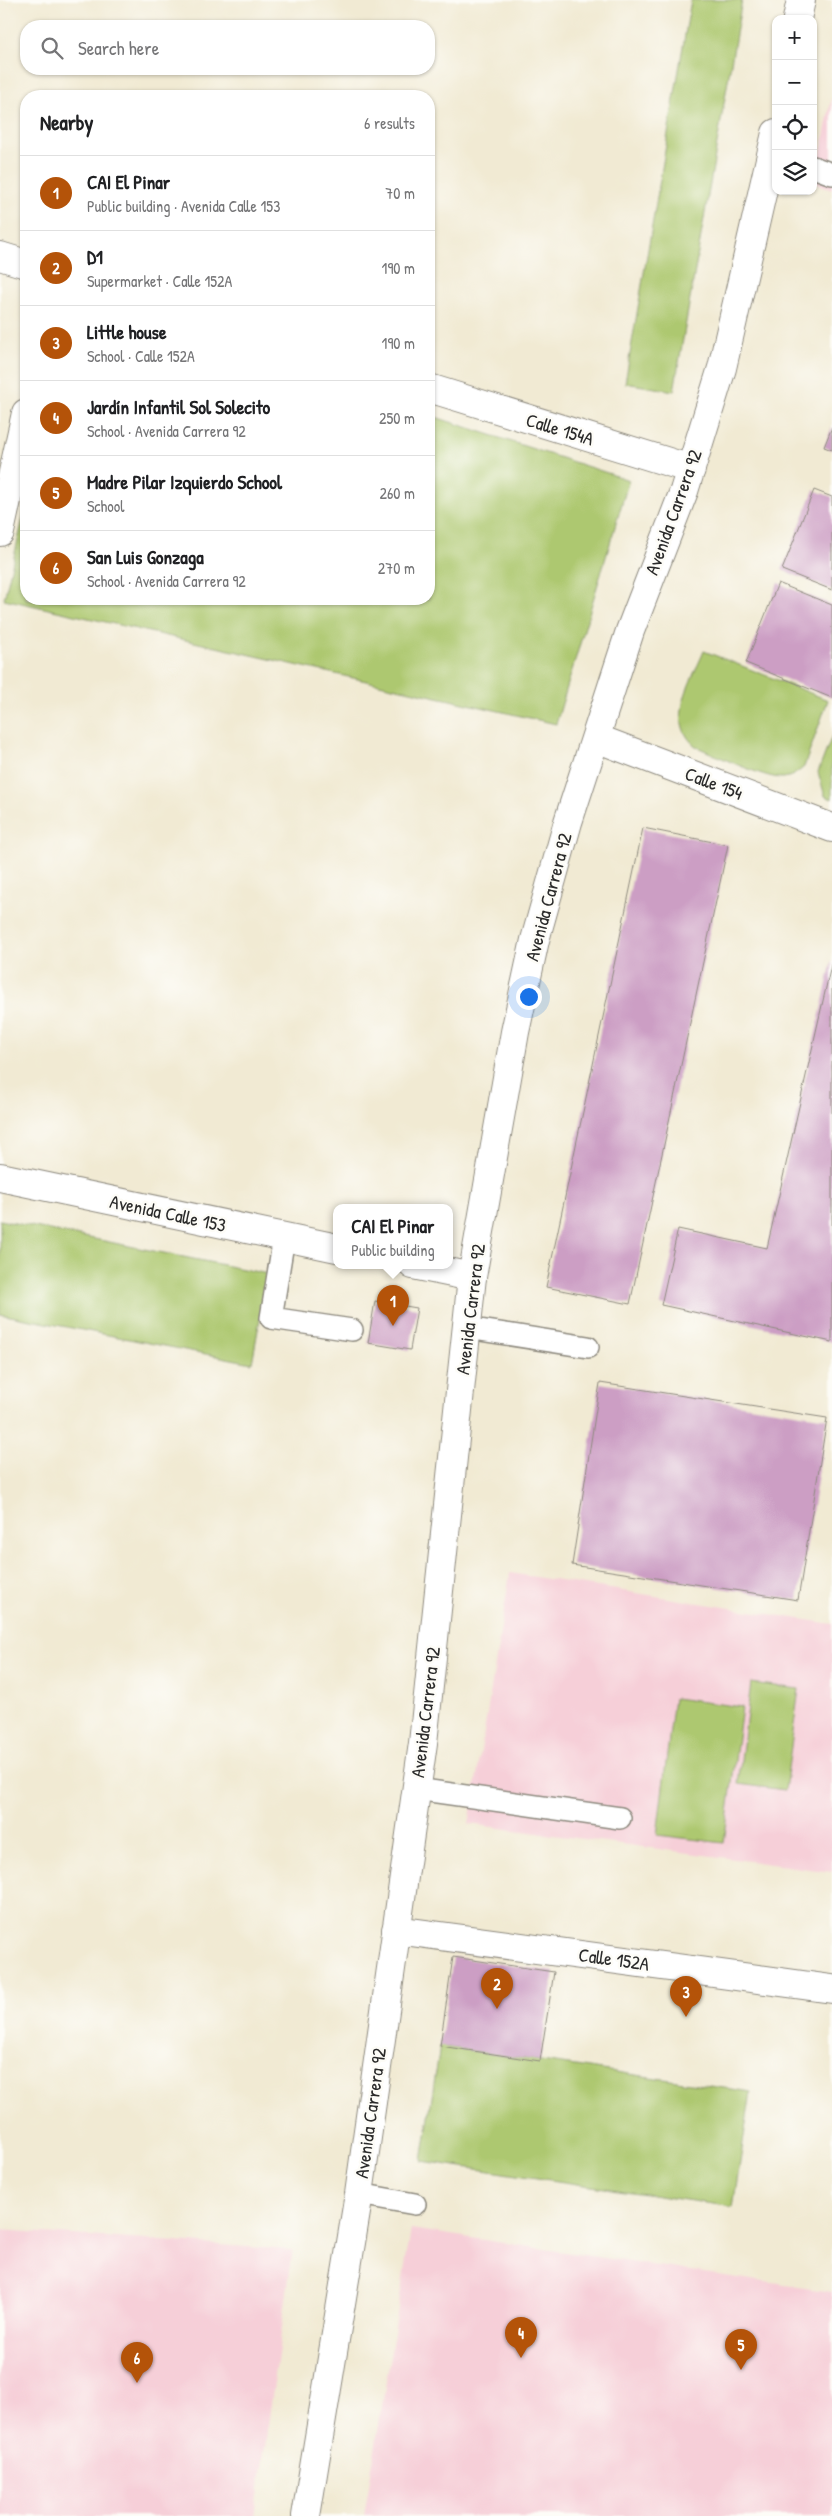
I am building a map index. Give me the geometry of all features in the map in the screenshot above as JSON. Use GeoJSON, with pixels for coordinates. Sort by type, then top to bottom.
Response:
{"type":"FeatureCollection","features":[{"type":"Feature","properties":{"kind":"main road"},"geometry":{"type":"LineString","coordinates":[[798,15],[801,0]]}},
{"type":"Feature","properties":{"kind":"main road","name":"Avenida Carrera 92"},"geometry":{"type":"LineString","coordinates":[[306,2516],[359,2194],[416,1789],[472,1277],[515,1032],[535,940],[568,822],[640,603],[691,469],[722,368],[773,150]]}},
{"type":"Feature","properties":{"kind":"main road"},"geometry":{"type":"LineString","coordinates":[[0,256],[20,262]]}},
{"type":"Feature","properties":{"kind":"main road","name":"Calle 154A"},"geometry":{"type":"LineString","coordinates":[[435,390],[691,469]]}},
{"type":"Feature","properties":{"kind":"main road"},"geometry":{"type":"LineString","coordinates":[[1,522],[20,439]]}},
{"type":"Feature","properties":{"kind":"main road","name":"Calle 154"},"geometry":{"type":"LineString","coordinates":[[596,738],[832,828]]}},
{"type":"Feature","properties":{"kind":"main road","name":"Avenida Calle 153"},"geometry":{"type":"LineString","coordinates":[[0,1177],[333,1247]]}},
{"type":"Feature","properties":{"kind":"main road"},"geometry":{"type":"LineString","coordinates":[[433,1269],[472,1277]]}},
{"type":"Feature","properties":{"kind":"main road","name":"Calle 152A"},"geometry":{"type":"LineString","coordinates":[[396,1930],[832,1989]]}},
{"type":"Feature","properties":{"kind":"lane"},"geometry":{"type":"LineString","coordinates":[[817,168],[832,174]]}},
{"type":"Feature","properties":{"kind":"lane"},"geometry":{"type":"LineString","coordinates":[[284,1237],[271,1318],[352,1330]]}},
{"type":"Feature","properties":{"kind":"lane"},"geometry":{"type":"LineString","coordinates":[[467,1328],[588,1347]]}},
{"type":"Feature","properties":{"kind":"lane"},"geometry":{"type":"LineString","coordinates":[[416,1789],[620,1818]]}},
{"type":"Feature","properties":{"kind":"lane"},"geometry":{"type":"LineString","coordinates":[[359,2194],[415,2204]]}},
{"type":"Feature","properties":{"kind":"shaded area"},"geometry":{"type":"Polygon","coordinates":[[[832,96],[832,190],[817,184],[817,173],[832,96]]]}},
{"type":"Feature","properties":{"kind":"shaded area"},"geometry":{"type":"Polygon","coordinates":[[[510,1573],[832,1624],[832,1872],[469,1824],[510,1573]]]}},
{"type":"Feature","properties":{"kind":"shaded area"},"geometry":{"type":"Polygon","coordinates":[[[411,2229],[832,2292],[832,2516],[364,2516],[411,2229]]]}},
{"type":"Feature","properties":{"kind":"shaded area"},"geometry":{"type":"Polygon","coordinates":[[[0,2230],[293,2250],[255,2516],[0,2516],[0,2230]]]}},
{"type":"Feature","properties":{"kind":"green space"},"geometry":{"type":"Polygon","coordinates":[[[691,0],[742,0],[674,391],[625,383],[691,0]]]}},
{"type":"Feature","properties":{"kind":"green space"},"geometry":{"type":"Polygon","coordinates":[[[435,417],[629,480],[556,724],[30,605],[435,605],[435,417]]]}},
{"type":"Feature","properties":{"kind":"green space"},"geometry":{"type":"Polygon","coordinates":[[[20,531],[20,603],[4,599],[20,531]]]}},
{"type":"Feature","properties":{"kind":"green space"},"geometry":{"type":"Polygon","coordinates":[[[704,651],[828,700],[804,767],[797,773],[783,778],[765,775],[697,747],[687,737],[682,726],[684,701],[704,651]]]}},
{"type":"Feature","properties":{"kind":"green space"},"geometry":{"type":"Polygon","coordinates":[[[832,736],[832,799],[825,796],[818,772],[832,736]]]}},
{"type":"Feature","properties":{"kind":"green space"},"geometry":{"type":"Polygon","coordinates":[[[0,1220],[268,1274],[252,1363],[0,1314],[0,1220]]]}},
{"type":"Feature","properties":{"kind":"green space"},"geometry":{"type":"Polygon","coordinates":[[[751,1683],[799,1689],[785,1790],[738,1784],[751,1683]]]}},
{"type":"Feature","properties":{"kind":"green space"},"geometry":{"type":"Polygon","coordinates":[[[674,1698],[742,1707],[724,1843],[657,1835],[674,1698]]]}},
{"type":"Feature","properties":{"kind":"green space"},"geometry":{"type":"Polygon","coordinates":[[[440,2046],[751,2092],[733,2207],[422,2161],[440,2046]]]}},
{"type":"Feature","properties":{"kind":"building"},"geometry":{"type":"Polygon","coordinates":[[[832,427],[832,450],[824,447],[832,427]]]}},
{"type":"Feature","properties":{"kind":"building"},"geometry":{"type":"Polygon","coordinates":[[[814,490],[832,497],[832,590],[782,570],[814,490]]]}},
{"type":"Feature","properties":{"kind":"building"},"geometry":{"type":"Polygon","coordinates":[[[778,583],[832,605],[832,698],[746,663],[778,583]]]}},
{"type":"Feature","properties":{"kind":"building"},"geometry":{"type":"Polygon","coordinates":[[[643,828],[728,845],[630,1304],[546,1287],[643,828]]]}},
{"type":"Feature","properties":{"kind":"building"},"geometry":{"type":"Polygon","coordinates":[[[832,961],[832,1342],[661,1305],[678,1229],[767,1248],[832,961]]]}},
{"type":"Feature","properties":{"kind":"building"},"geometry":{"type":"Polygon","coordinates":[[[375,1301],[417,1308],[410,1350],[368,1343],[375,1301]]]}},
{"type":"Feature","properties":{"kind":"building"},"geometry":{"type":"Polygon","coordinates":[[[600,1383],[827,1418],[798,1600],[572,1565],[600,1383]]]}},
{"type":"Feature","properties":{"kind":"building"},"geometry":{"type":"Polygon","coordinates":[[[453,1957],[554,1972],[540,2061],[440,2046],[453,1957]]]}},
{"type":"Feature","properties":{"kind":"place","name":"CAI El Pinar"},"geometry":{"type":"Point","coordinates":[393,1326]}},
{"type":"Feature","properties":{"kind":"place","name":"D1"},"geometry":{"type":"Point","coordinates":[497,2009]}},
{"type":"Feature","properties":{"kind":"place","name":"Little house"},"geometry":{"type":"Point","coordinates":[686,2017]}},
{"type":"Feature","properties":{"kind":"place","name":"Jardín Infantil Sol Solecito"},"geometry":{"type":"Point","coordinates":[521,2358]}},
{"type":"Feature","properties":{"kind":"place","name":"Madre Pilar Izquierdo School"},"geometry":{"type":"Point","coordinates":[741,2370]}},
{"type":"Feature","properties":{"kind":"place","name":"San Luis Gonzaga"},"geometry":{"type":"Point","coordinates":[137,2383]}}]}
